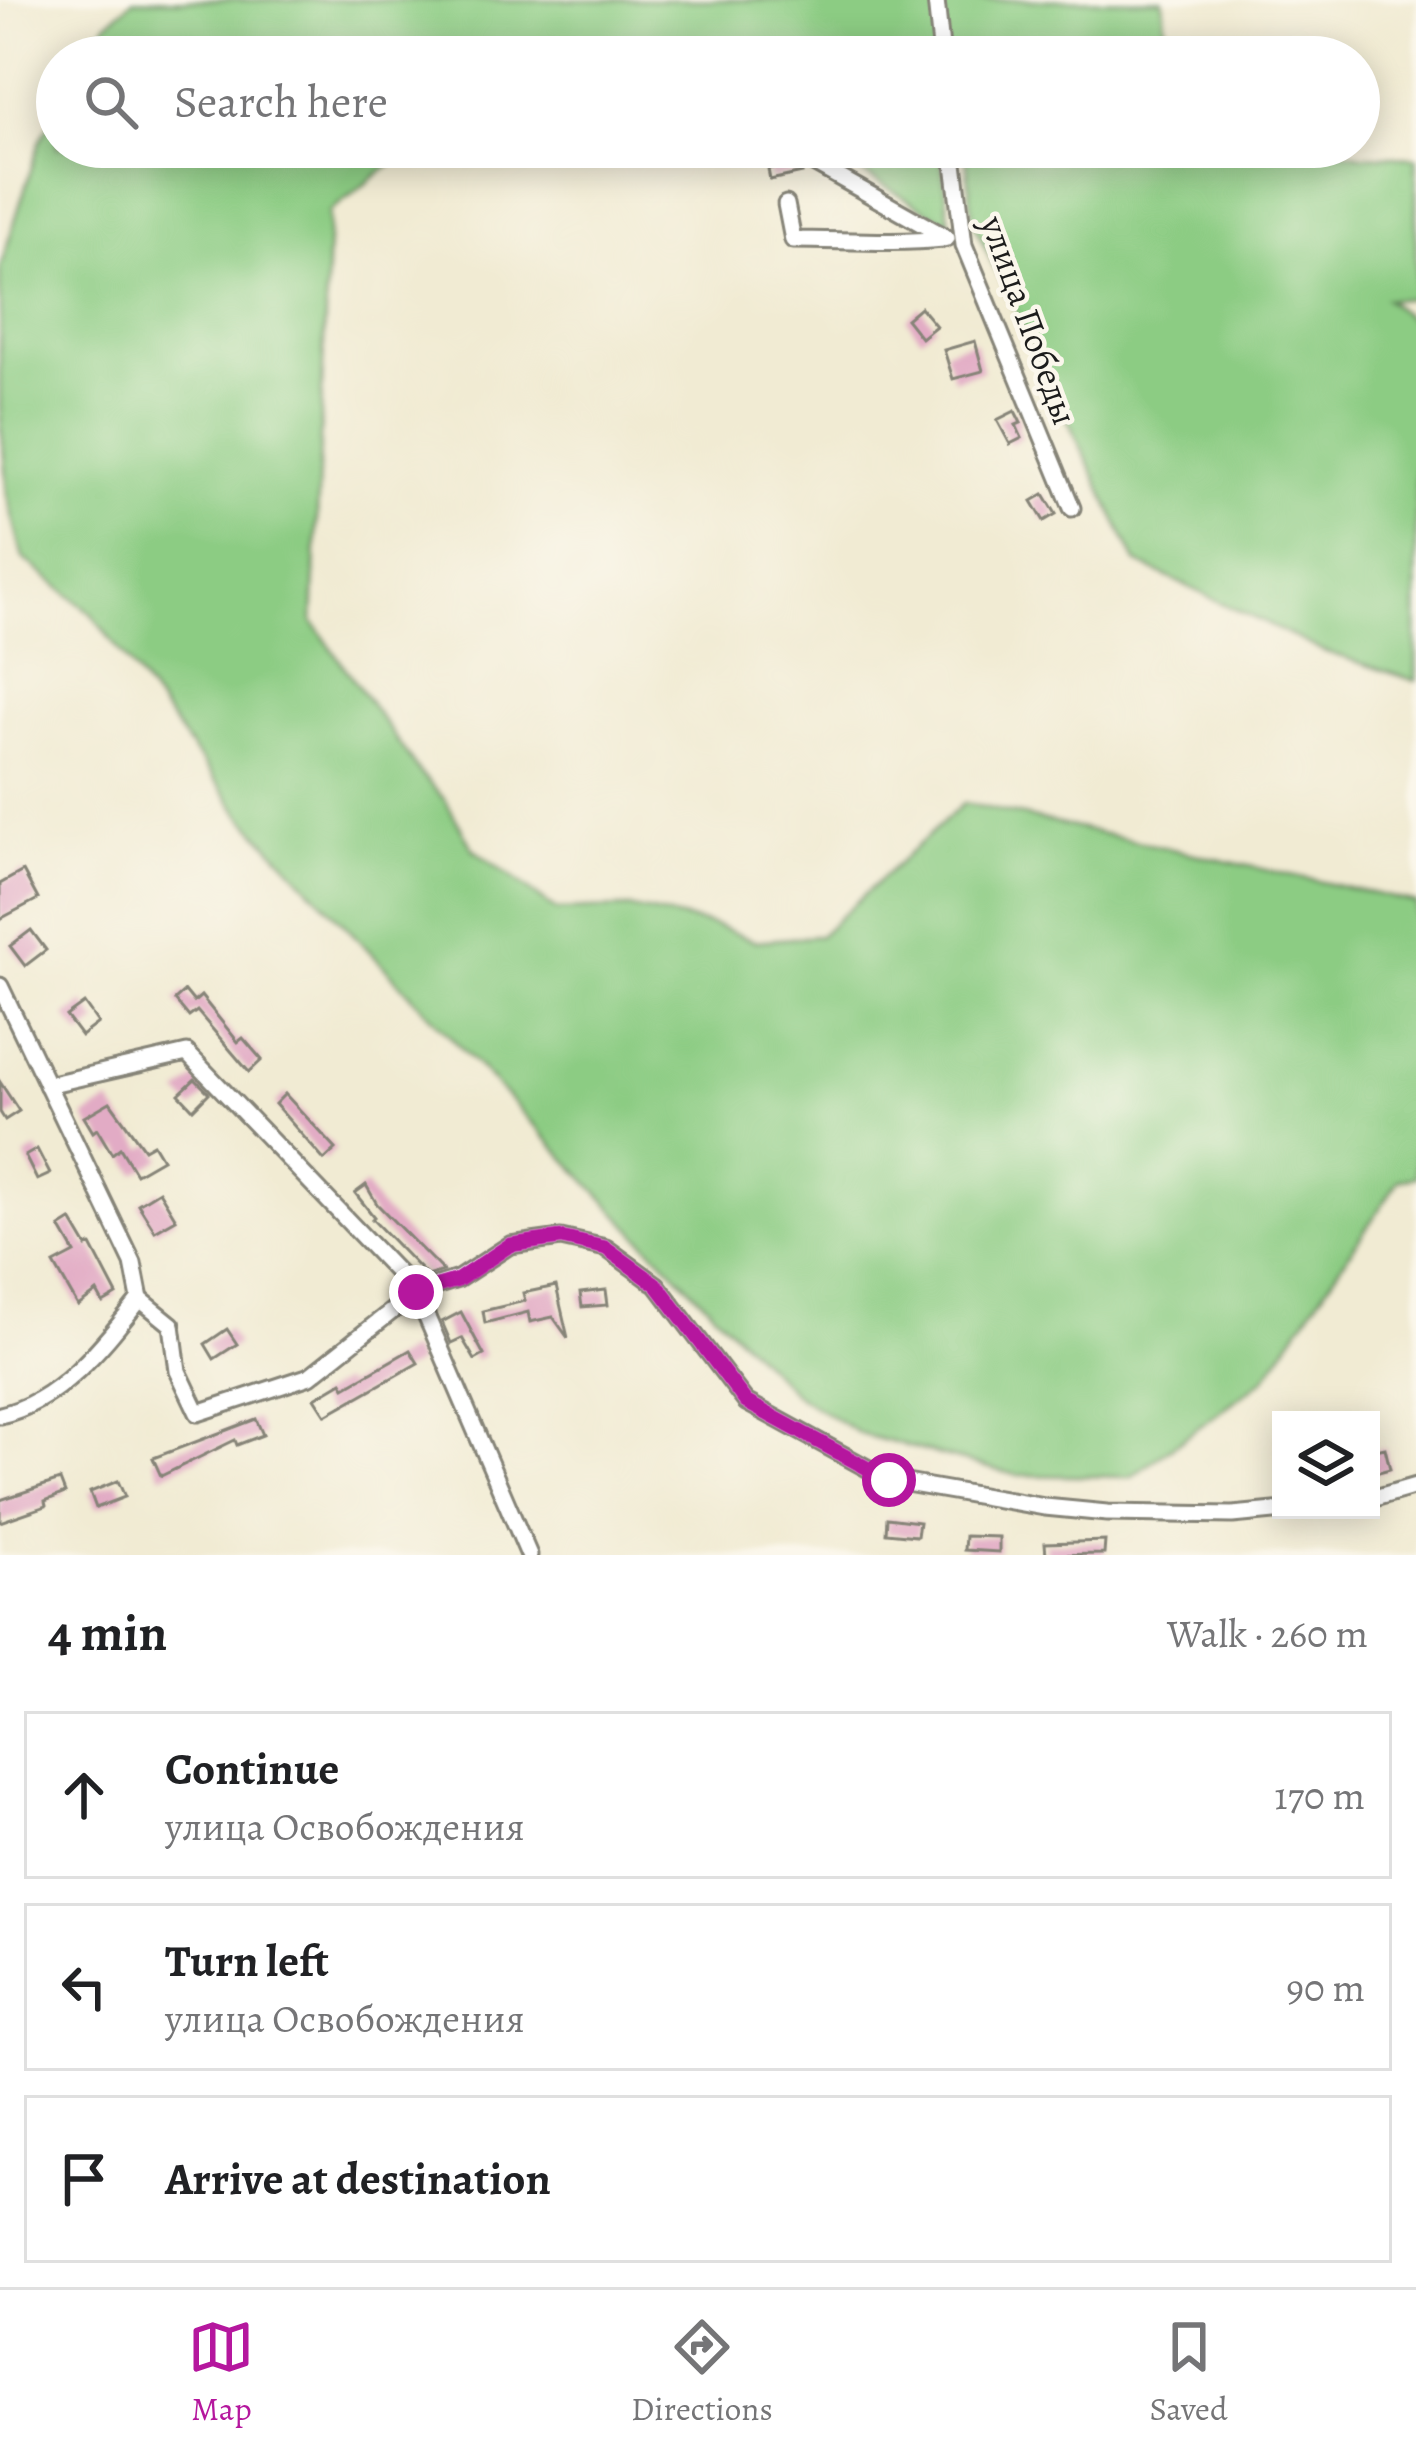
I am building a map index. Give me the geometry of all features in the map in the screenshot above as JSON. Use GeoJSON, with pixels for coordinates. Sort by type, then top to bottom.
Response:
{"type":"FeatureCollection","features":[{"type":"Feature","properties":{"kind":"street"},"geometry":{"type":"LineString","coordinates":[[936,0],[940,36]]}},
{"type":"Feature","properties":{"kind":"street"},"geometry":{"type":"LineString","coordinates":[[824,168],[887,201],[943,238]]}},
{"type":"Feature","properties":{"kind":"street","name":"улица Победы"},"geometry":{"type":"LineString","coordinates":[[954,168],[962,236],[1072,508]]}},
{"type":"Feature","properties":{"kind":"street"},"geometry":{"type":"LineString","coordinates":[[786,204],[793,240],[907,242],[962,236]]}},
{"type":"Feature","properties":{"kind":"street"},"geometry":{"type":"LineString","coordinates":[[0,986],[133,1263],[140,1299],[172,1325],[178,1371],[198,1413],[310,1376],[416,1292],[458,1280],[510,1245],[561,1238],[606,1248],[657,1285],[746,1402],[889,1480],[1107,1513],[1272,1511]]}},
{"type":"Feature","properties":{"kind":"street"},"geometry":{"type":"LineString","coordinates":[[47,1084],[187,1053],[416,1292],[529,1555]]}},
{"type":"Feature","properties":{"kind":"street"},"geometry":{"type":"LineString","coordinates":[[0,1415],[19,1412],[92,1360],[140,1299]]}},
{"type":"Feature","properties":{"kind":"street"},"geometry":{"type":"LineString","coordinates":[[1380,1496],[1416,1486]]}},
{"type":"Feature","properties":{"kind":"green space"},"geometry":{"type":"Polygon","coordinates":[[[133,0],[1163,0],[1165,28],[1171,36],[99,36],[133,0]]]}},
{"type":"Feature","properties":{"kind":"green space"},"geometry":{"type":"Polygon","coordinates":[[[36,154],[36,168],[386,168],[329,212],[313,622],[419,772],[445,800],[473,849],[556,910],[632,908],[717,926],[754,941],[819,936],[964,803],[1416,903],[1416,1177],[1399,1180],[1264,1379],[1131,1477],[1016,1475],[860,1434],[795,1394],[635,1232],[241,815],[91,613],[23,558],[7,495],[0,408],[0,268],[36,154]]]}},
{"type":"Feature","properties":{"kind":"green space"},"geometry":{"type":"Polygon","coordinates":[[[1380,156],[1416,157],[1416,299],[1386,299],[1416,324],[1416,681],[1323,651],[1136,562],[973,222],[967,168],[1380,168],[1380,156]]]}},
{"type":"Feature","properties":{"kind":"green space"},"geometry":{"type":"Polygon","coordinates":[[[854,168],[943,168],[950,224],[854,168]]]}},
{"type":"Feature","properties":{"kind":"building"},"geometry":{"type":"Polygon","coordinates":[[[801,168],[802,173],[770,180],[768,169],[801,168]]]}},
{"type":"Feature","properties":{"kind":"building"},"geometry":{"type":"Polygon","coordinates":[[[920,307],[936,326],[921,338],[906,319],[920,307]]]}},
{"type":"Feature","properties":{"kind":"building"},"geometry":{"type":"Polygon","coordinates":[[[975,341],[983,371],[953,379],[944,350],[975,341]]]}},
{"type":"Feature","properties":{"kind":"building"},"geometry":{"type":"Polygon","coordinates":[[[1015,411],[1022,438],[1010,444],[997,420],[1015,411]]]}},
{"type":"Feature","properties":{"kind":"building"},"geometry":{"type":"Polygon","coordinates":[[[1044,494],[1056,514],[1044,521],[1032,501],[1044,494]]]}},
{"type":"Feature","properties":{"kind":"building"},"geometry":{"type":"Polygon","coordinates":[[[23,871],[38,899],[0,919],[0,884],[23,871]]]}},
{"type":"Feature","properties":{"kind":"building"},"geometry":{"type":"Polygon","coordinates":[[[31,930],[46,950],[25,966],[10,946],[31,930]]]}},
{"type":"Feature","properties":{"kind":"building"},"geometry":{"type":"Polygon","coordinates":[[[185,991],[194,1002],[201,996],[238,1042],[243,1038],[262,1060],[249,1072],[197,1011],[189,1017],[175,1000],[185,991]]]}},
{"type":"Feature","properties":{"kind":"building"},"geometry":{"type":"Polygon","coordinates":[[[84,1003],[98,1023],[81,1036],[66,1016],[84,1003]]]}},
{"type":"Feature","properties":{"kind":"building"},"geometry":{"type":"Polygon","coordinates":[[[195,1079],[209,1093],[193,1109],[179,1094],[195,1079]]]}},
{"type":"Feature","properties":{"kind":"building"},"geometry":{"type":"Polygon","coordinates":[[[0,1082],[19,1111],[5,1120],[0,1112],[0,1082]]]}},
{"type":"Feature","properties":{"kind":"building"},"geometry":{"type":"Polygon","coordinates":[[[285,1094],[336,1149],[324,1160],[275,1104],[285,1094]]]}},
{"type":"Feature","properties":{"kind":"building"},"geometry":{"type":"Polygon","coordinates":[[[110,1102],[144,1149],[153,1144],[162,1159],[136,1174],[120,1148],[112,1154],[84,1117],[110,1102]]]}},
{"type":"Feature","properties":{"kind":"building"},"geometry":{"type":"Polygon","coordinates":[[[37,1149],[50,1174],[37,1180],[25,1156],[37,1149]]]}},
{"type":"Feature","properties":{"kind":"building"},"geometry":{"type":"Polygon","coordinates":[[[366,1185],[377,1204],[443,1271],[427,1276],[372,1219],[355,1193],[366,1185]]]}},
{"type":"Feature","properties":{"kind":"building"},"geometry":{"type":"Polygon","coordinates":[[[159,1191],[176,1219],[155,1231],[138,1204],[159,1191]]]}},
{"type":"Feature","properties":{"kind":"building"},"geometry":{"type":"Polygon","coordinates":[[[71,1220],[87,1247],[91,1245],[117,1295],[103,1303],[97,1292],[78,1306],[54,1264],[75,1253],[60,1227],[71,1220]]]}},
{"type":"Feature","properties":{"kind":"building"},"geometry":{"type":"Polygon","coordinates":[[[556,1286],[568,1338],[553,1317],[530,1322],[528,1312],[485,1323],[483,1311],[525,1301],[523,1293],[556,1286]]]}},
{"type":"Feature","properties":{"kind":"building"},"geometry":{"type":"Polygon","coordinates":[[[606,1290],[608,1305],[582,1307],[580,1293],[606,1290]]]}},
{"type":"Feature","properties":{"kind":"building"},"geometry":{"type":"Polygon","coordinates":[[[461,1312],[484,1355],[475,1360],[462,1338],[451,1343],[442,1322],[461,1312]]]}},
{"type":"Feature","properties":{"kind":"building"},"geometry":{"type":"Polygon","coordinates":[[[227,1329],[237,1344],[214,1359],[205,1344],[227,1329]]]}},
{"type":"Feature","properties":{"kind":"building"},"geometry":{"type":"Polygon","coordinates":[[[410,1350],[418,1363],[326,1415],[315,1398],[342,1382],[345,1387],[410,1350]]]}},
{"type":"Feature","properties":{"kind":"building"},"geometry":{"type":"Polygon","coordinates":[[[256,1419],[263,1435],[237,1445],[235,1440],[161,1476],[153,1458],[256,1419]]]}},
{"type":"Feature","properties":{"kind":"building"},"geometry":{"type":"Polygon","coordinates":[[[1385,1448],[1390,1469],[1380,1472],[1380,1449],[1385,1448]]]}},
{"type":"Feature","properties":{"kind":"building"},"geometry":{"type":"Polygon","coordinates":[[[60,1480],[65,1493],[45,1501],[46,1506],[0,1522],[0,1500],[60,1480]]]}},
{"type":"Feature","properties":{"kind":"building"},"geometry":{"type":"Polygon","coordinates":[[[118,1481],[125,1497],[96,1508],[90,1492],[118,1481]]]}},
{"type":"Feature","properties":{"kind":"building"},"geometry":{"type":"Polygon","coordinates":[[[887,1518],[919,1522],[917,1536],[886,1533],[887,1518]]]}},
{"type":"Feature","properties":{"kind":"building"},"geometry":{"type":"Polygon","coordinates":[[[965,1536],[999,1537],[999,1552],[964,1550],[965,1536]]]}},
{"type":"Feature","properties":{"kind":"building"},"geometry":{"type":"Polygon","coordinates":[[[1105,1541],[1104,1554],[1046,1555],[1045,1543],[1105,1541]]]}},
{"type":"Feature","properties":{"kind":"route"},"geometry":{"type":"LineString","coordinates":[[416,1292],[458,1280],[510,1245],[561,1238],[606,1248],[657,1285],[746,1402],[889,1480]]}}]}
